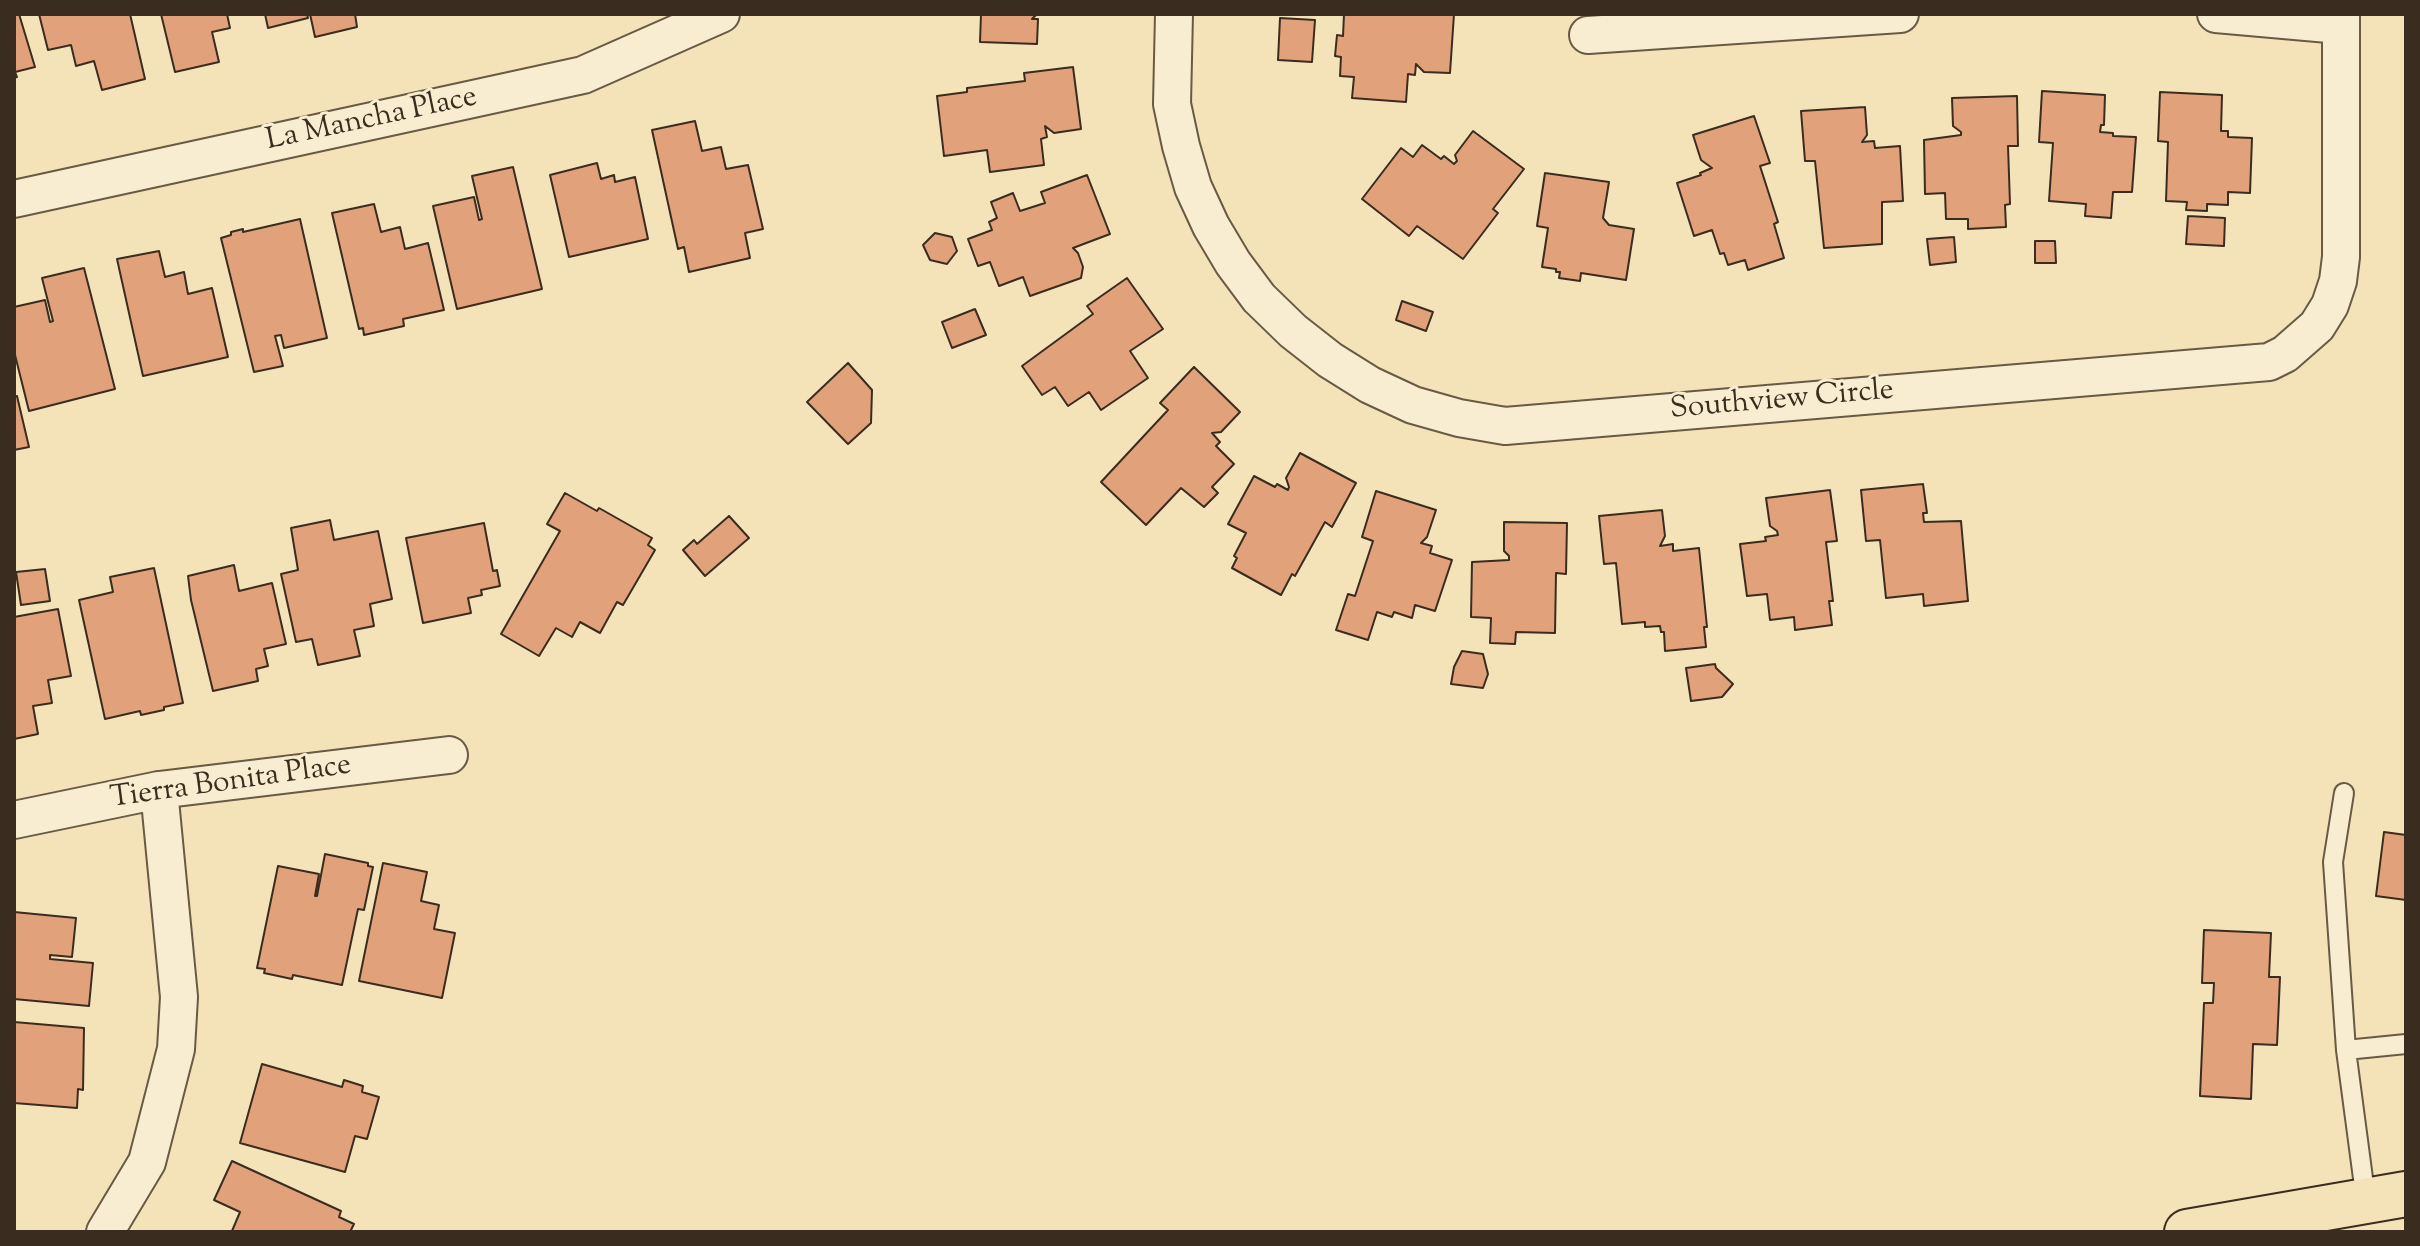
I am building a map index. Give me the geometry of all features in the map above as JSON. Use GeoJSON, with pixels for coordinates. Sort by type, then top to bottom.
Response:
{"type":"FeatureCollection","features":[{"type":"Feature","properties":{"kind":"main road"},"geometry":{"type":"LineString","coordinates":[[2187,1232],[2386,1197]]}},
{"type":"Feature","properties":{"kind":"street","name":"La Mancha Place"},"geometry":{"type":"LineString","coordinates":[[14,199],[575,77],[721,14]]}},
{"type":"Feature","properties":{"kind":"street","name":"Southview Circle"},"geometry":{"type":"LineString","coordinates":[[1174,14],[1172,104],[1189,174],[1211,226],[1259,298],[1293,331],[1330,360],[1370,385],[1413,405],[1459,418],[1505,426],[2269,362],[2300,343],[2317,326],[2330,305],[2338,281],[2341,257],[2341,20]]}},
{"type":"Feature","properties":{"kind":"street"},"geometry":{"type":"LineString","coordinates":[[1588,35],[1900,14]]}},
{"type":"Feature","properties":{"kind":"street"},"geometry":{"type":"LineString","coordinates":[[2216,14],[2341,20]]}},
{"type":"Feature","properties":{"kind":"street","name":"Tierra Bonita Place"},"geometry":{"type":"LineString","coordinates":[[14,820],[159,790],[449,755]]}},
{"type":"Feature","properties":{"kind":"street"},"geometry":{"type":"LineString","coordinates":[[105,1232],[147,1162],[176,1049],[179,997],[159,790]]}},
{"type":"Feature","properties":{"kind":"lane"},"geometry":{"type":"LineString","coordinates":[[2344,793],[2333,862],[2346,1050],[2386,1197]]}},
{"type":"Feature","properties":{"kind":"lane"},"geometry":{"type":"LineString","coordinates":[[2346,1050],[2406,1044]]}},
{"type":"Feature","properties":{"kind":"building"},"geometry":{"type":"Polygon","coordinates":[[[14,14],[19,14],[35,67],[15,72],[17,77],[14,78],[14,14]]]}},
{"type":"Feature","properties":{"kind":"building"},"geometry":{"type":"Polygon","coordinates":[[[39,14],[130,14],[145,79],[102,90],[94,61],[76,66],[71,45],[48,50],[39,14]]]}},
{"type":"Feature","properties":{"kind":"building"},"geometry":{"type":"Polygon","coordinates":[[[161,14],[227,14],[230,28],[212,32],[219,62],[175,72],[161,14]]]}},
{"type":"Feature","properties":{"kind":"building"},"geometry":{"type":"Polygon","coordinates":[[[265,14],[307,14],[308,18],[268,28],[265,14]]]}},
{"type":"Feature","properties":{"kind":"building"},"geometry":{"type":"Polygon","coordinates":[[[310,14],[355,14],[357,27],[315,37],[310,14]]]}},
{"type":"Feature","properties":{"kind":"building"},"geometry":{"type":"Polygon","coordinates":[[[981,14],[1037,14],[1032,19],[1038,19],[1037,44],[980,42],[981,14]]]}},
{"type":"Feature","properties":{"kind":"building"},"geometry":{"type":"Polygon","coordinates":[[[1344,14],[1454,14],[1450,73],[1424,72],[1416,64],[1415,75],[1408,74],[1406,102],[1352,98],[1354,77],[1340,76],[1341,57],[1335,56],[1337,35],[1343,36],[1344,14]]]}},
{"type":"Feature","properties":{"kind":"building"},"geometry":{"type":"Polygon","coordinates":[[[1280,18],[1315,20],[1312,62],[1278,60],[1280,18]]]}},
{"type":"Feature","properties":{"kind":"building"},"geometry":{"type":"Polygon","coordinates":[[[1073,67],[1081,129],[1054,133],[1045,126],[1047,137],[1041,139],[1044,165],[990,172],[987,150],[944,156],[937,96],[967,92],[967,88],[1025,81],[1024,73],[1073,67]]]}},
{"type":"Feature","properties":{"kind":"building"},"geometry":{"type":"Polygon","coordinates":[[[2042,91],[2105,95],[2104,125],[2101,125],[2100,132],[2136,137],[2132,192],[2113,192],[2111,218],[2085,216],[2086,204],[2049,201],[2053,143],[2039,142],[2042,91]]]}},
{"type":"Feature","properties":{"kind":"building"},"geometry":{"type":"Polygon","coordinates":[[[2160,92],[2222,95],[2221,131],[2228,131],[2228,137],[2252,138],[2250,193],[2228,192],[2228,205],[2207,204],[2207,211],[2186,210],[2187,202],[2166,201],[2168,142],[2158,141],[2160,92]]]}},
{"type":"Feature","properties":{"kind":"building"},"geometry":{"type":"Polygon","coordinates":[[[2017,96],[2018,146],[2008,146],[2010,204],[2005,205],[2006,227],[1968,229],[1968,219],[1946,219],[1945,193],[1925,194],[1924,140],[1961,135],[1953,126],[1952,98],[2017,96]]]}},
{"type":"Feature","properties":{"kind":"building"},"geometry":{"type":"Polygon","coordinates":[[[1865,107],[1867,135],[1862,142],[1874,141],[1875,148],[1900,146],[1903,201],[1882,202],[1882,244],[1824,248],[1815,161],[1805,161],[1801,111],[1865,107]]]}},
{"type":"Feature","properties":{"kind":"building"},"geometry":{"type":"Polygon","coordinates":[[[1754,116],[1770,163],[1760,166],[1778,222],[1774,224],[1784,258],[1748,270],[1745,260],[1728,265],[1724,253],[1720,254],[1712,230],[1694,236],[1677,183],[1712,168],[1701,160],[1693,135],[1754,116]]]}},
{"type":"Feature","properties":{"kind":"building"},"geometry":{"type":"Polygon","coordinates":[[[695,121],[702,151],[721,147],[726,169],[748,165],[763,229],[745,233],[750,258],[689,272],[684,247],[678,249],[652,130],[695,121]]]}},
{"type":"Feature","properties":{"kind":"building"},"geometry":{"type":"Polygon","coordinates":[[[1473,131],[1524,169],[1493,209],[1498,213],[1463,259],[1417,226],[1409,236],[1362,199],[1401,148],[1413,157],[1422,145],[1454,164],[1457,161],[1455,155],[1473,131]]]}},
{"type":"Feature","properties":{"kind":"building"},"geometry":{"type":"Polygon","coordinates":[[[597,163],[601,179],[614,175],[615,182],[635,177],[648,239],[569,257],[550,175],[597,163]]]}},
{"type":"Feature","properties":{"kind":"building"},"geometry":{"type":"Polygon","coordinates":[[[513,167],[542,289],[457,309],[433,206],[474,197],[479,220],[482,219],[472,176],[513,167]]]}},
{"type":"Feature","properties":{"kind":"building"},"geometry":{"type":"Polygon","coordinates":[[[1545,173],[1609,182],[1603,218],[1609,225],[1634,229],[1626,280],[1581,273],[1580,281],[1559,278],[1560,272],[1556,269],[1542,267],[1548,228],[1537,226],[1545,173]]]}},
{"type":"Feature","properties":{"kind":"building"},"geometry":{"type":"Polygon","coordinates":[[[1087,175],[1110,234],[1073,248],[1083,267],[1081,278],[1030,296],[1023,277],[999,286],[990,262],[978,266],[968,239],[992,230],[989,222],[997,218],[991,202],[1013,193],[1020,211],[1045,203],[1041,192],[1087,175]]]}},
{"type":"Feature","properties":{"kind":"building"},"geometry":{"type":"Polygon","coordinates":[[[374,204],[381,232],[400,227],[405,249],[428,243],[444,310],[403,319],[404,326],[364,335],[363,328],[359,329],[332,213],[374,204]]]}},
{"type":"Feature","properties":{"kind":"building"},"geometry":{"type":"Polygon","coordinates":[[[2188,216],[2225,218],[2224,246],[2186,244],[2188,216]]]}},
{"type":"Feature","properties":{"kind":"building"},"geometry":{"type":"Polygon","coordinates":[[[300,219],[327,338],[284,348],[281,335],[275,336],[283,366],[254,372],[221,238],[243,229],[243,232],[300,219]]]}},
{"type":"Feature","properties":{"kind":"building"},"geometry":{"type":"Polygon","coordinates":[[[935,233],[952,237],[957,251],[947,264],[930,260],[923,245],[935,233]]]}},
{"type":"Feature","properties":{"kind":"building"},"geometry":{"type":"Polygon","coordinates":[[[1954,237],[1956,262],[1930,265],[1927,239],[1954,237]]]}},
{"type":"Feature","properties":{"kind":"building"},"geometry":{"type":"Polygon","coordinates":[[[2035,241],[2055,241],[2056,263],[2035,263],[2035,241]]]}},
{"type":"Feature","properties":{"kind":"building"},"geometry":{"type":"Polygon","coordinates":[[[159,251],[165,277],[184,272],[188,294],[212,288],[228,357],[143,376],[117,259],[159,251]]]}},
{"type":"Feature","properties":{"kind":"building"},"geometry":{"type":"Polygon","coordinates":[[[84,268],[115,389],[29,411],[14,351],[14,307],[45,300],[50,322],[53,321],[42,278],[84,268]]]}},
{"type":"Feature","properties":{"kind":"building"},"geometry":{"type":"Polygon","coordinates":[[[1127,278],[1163,329],[1130,351],[1148,378],[1101,410],[1089,392],[1068,406],[1055,387],[1042,395],[1022,366],[1093,314],[1087,306],[1127,278]]]}},
{"type":"Feature","properties":{"kind":"building"},"geometry":{"type":"Polygon","coordinates":[[[1402,301],[1433,312],[1426,331],[1396,320],[1402,301]]]}},
{"type":"Feature","properties":{"kind":"building"},"geometry":{"type":"Polygon","coordinates":[[[975,309],[986,335],[952,348],[942,322],[975,309]]]}},
{"type":"Feature","properties":{"kind":"building"},"geometry":{"type":"Polygon","coordinates":[[[848,363],[872,390],[871,423],[848,444],[807,402],[848,363]]]}},
{"type":"Feature","properties":{"kind":"building"},"geometry":{"type":"Polygon","coordinates":[[[1194,367],[1240,412],[1221,432],[1212,433],[1220,442],[1216,446],[1234,464],[1212,487],[1218,493],[1204,507],[1181,488],[1146,525],[1101,482],[1168,410],[1160,403],[1194,367]]]}},
{"type":"Feature","properties":{"kind":"building"},"geometry":{"type":"Polygon","coordinates":[[[17,396],[29,447],[14,450],[14,397],[17,396]]]}},
{"type":"Feature","properties":{"kind":"building"},"geometry":{"type":"Polygon","coordinates":[[[1300,453],[1356,483],[1332,527],[1325,522],[1281,595],[1232,568],[1237,558],[1234,556],[1246,533],[1228,524],[1254,476],[1288,490],[1286,478],[1300,453]]]}},
{"type":"Feature","properties":{"kind":"building"},"geometry":{"type":"Polygon","coordinates":[[[1923,484],[1927,513],[1923,513],[1924,522],[1961,521],[1968,601],[1924,606],[1923,594],[1886,598],[1880,540],[1866,541],[1861,490],[1923,484]]]}},
{"type":"Feature","properties":{"kind":"building"},"geometry":{"type":"Polygon","coordinates":[[[1830,490],[1837,541],[1826,542],[1833,601],[1829,601],[1832,625],[1795,630],[1794,617],[1770,620],[1767,594],[1747,596],[1740,544],[1766,541],[1765,537],[1778,535],[1770,526],[1766,498],[1830,490]]]}},
{"type":"Feature","properties":{"kind":"building"},"geometry":{"type":"Polygon","coordinates":[[[1376,491],[1436,510],[1427,537],[1421,543],[1432,546],[1430,553],[1452,560],[1435,611],[1415,605],[1412,618],[1394,612],[1392,617],[1377,612],[1368,640],[1336,630],[1348,594],[1355,596],[1373,541],[1362,537],[1376,491]]]}},
{"type":"Feature","properties":{"kind":"building"},"geometry":{"type":"Polygon","coordinates":[[[565,493],[652,538],[648,545],[655,550],[623,605],[617,602],[600,633],[580,622],[572,637],[556,628],[539,656],[501,634],[560,531],[547,524],[565,493]]]}},
{"type":"Feature","properties":{"kind":"building"},"geometry":{"type":"Polygon","coordinates":[[[1662,510],[1665,536],[1660,546],[1673,544],[1673,551],[1699,548],[1707,627],[1704,627],[1706,647],[1665,651],[1664,632],[1661,632],[1660,626],[1645,627],[1645,622],[1622,624],[1616,563],[1604,564],[1599,516],[1662,510]]]}},
{"type":"Feature","properties":{"kind":"building"},"geometry":{"type":"Polygon","coordinates":[[[729,516],[749,538],[705,576],[683,550],[694,540],[697,544],[729,516]]]}},
{"type":"Feature","properties":{"kind":"building"},"geometry":{"type":"Polygon","coordinates":[[[330,520],[334,540],[378,531],[392,599],[370,604],[374,626],[354,630],[360,656],[318,665],[312,639],[296,642],[281,574],[298,570],[291,528],[330,520]]]}},
{"type":"Feature","properties":{"kind":"building"},"geometry":{"type":"Polygon","coordinates":[[[1504,522],[1567,523],[1566,574],[1556,573],[1555,633],[1516,632],[1515,644],[1490,643],[1491,618],[1471,617],[1472,562],[1509,560],[1504,551],[1504,522]]]}},
{"type":"Feature","properties":{"kind":"building"},"geometry":{"type":"Polygon","coordinates":[[[484,523],[493,571],[497,570],[500,586],[481,590],[482,595],[468,598],[471,613],[423,623],[406,538],[484,523]]]}},
{"type":"Feature","properties":{"kind":"building"},"geometry":{"type":"Polygon","coordinates":[[[234,565],[239,591],[272,583],[286,644],[264,649],[268,666],[256,669],[258,681],[213,691],[188,576],[234,565]]]}},
{"type":"Feature","properties":{"kind":"building"},"geometry":{"type":"Polygon","coordinates":[[[154,568],[183,703],[141,715],[140,711],[105,719],[79,600],[113,592],[110,577],[154,568]]]}},
{"type":"Feature","properties":{"kind":"building"},"geometry":{"type":"Polygon","coordinates":[[[45,569],[50,601],[21,605],[16,572],[45,569]]]}},
{"type":"Feature","properties":{"kind":"building"},"geometry":{"type":"Polygon","coordinates":[[[58,609],[71,676],[48,680],[52,703],[33,706],[38,734],[14,739],[14,617],[58,609]]]}},
{"type":"Feature","properties":{"kind":"building"},"geometry":{"type":"Polygon","coordinates":[[[1462,651],[1483,654],[1488,674],[1483,688],[1451,684],[1454,667],[1462,651]]]}},
{"type":"Feature","properties":{"kind":"building"},"geometry":{"type":"Polygon","coordinates":[[[1715,664],[1733,684],[1722,697],[1691,701],[1686,668],[1715,664]]]}},
{"type":"Feature","properties":{"kind":"building"},"geometry":{"type":"Polygon","coordinates":[[[2384,832],[2406,835],[2406,900],[2376,896],[2384,832]]]}},
{"type":"Feature","properties":{"kind":"building"},"geometry":{"type":"Polygon","coordinates":[[[325,854],[368,863],[373,867],[364,910],[358,909],[342,985],[293,975],[292,979],[264,973],[265,969],[257,968],[278,866],[319,874],[317,896],[325,854]]]}},
{"type":"Feature","properties":{"kind":"building"},"geometry":{"type":"Polygon","coordinates":[[[383,863],[427,872],[421,901],[439,905],[434,929],[455,933],[442,998],[359,981],[383,863]]]}},
{"type":"Feature","properties":{"kind":"building"},"geometry":{"type":"Polygon","coordinates":[[[14,912],[76,918],[72,957],[50,955],[50,959],[93,963],[89,1006],[14,999],[14,912]]]}},
{"type":"Feature","properties":{"kind":"building"},"geometry":{"type":"Polygon","coordinates":[[[2204,930],[2271,933],[2269,977],[2280,977],[2277,1045],[2253,1044],[2251,1099],[2200,1096],[2204,1003],[2213,1003],[2214,983],[2202,983],[2204,930]]]}},
{"type":"Feature","properties":{"kind":"building"},"geometry":{"type":"Polygon","coordinates":[[[14,1022],[84,1028],[83,1090],[78,1089],[77,1108],[14,1103],[14,1022]]]}},
{"type":"Feature","properties":{"kind":"building"},"geometry":{"type":"Polygon","coordinates":[[[262,1064],[342,1087],[344,1080],[363,1086],[362,1092],[379,1097],[367,1139],[355,1136],[345,1172],[240,1143],[262,1064]]]}},
{"type":"Feature","properties":{"kind":"building"},"geometry":{"type":"Polygon","coordinates":[[[232,1161],[341,1211],[339,1217],[354,1224],[350,1232],[232,1231],[240,1212],[214,1200],[232,1161]]]}}]}
